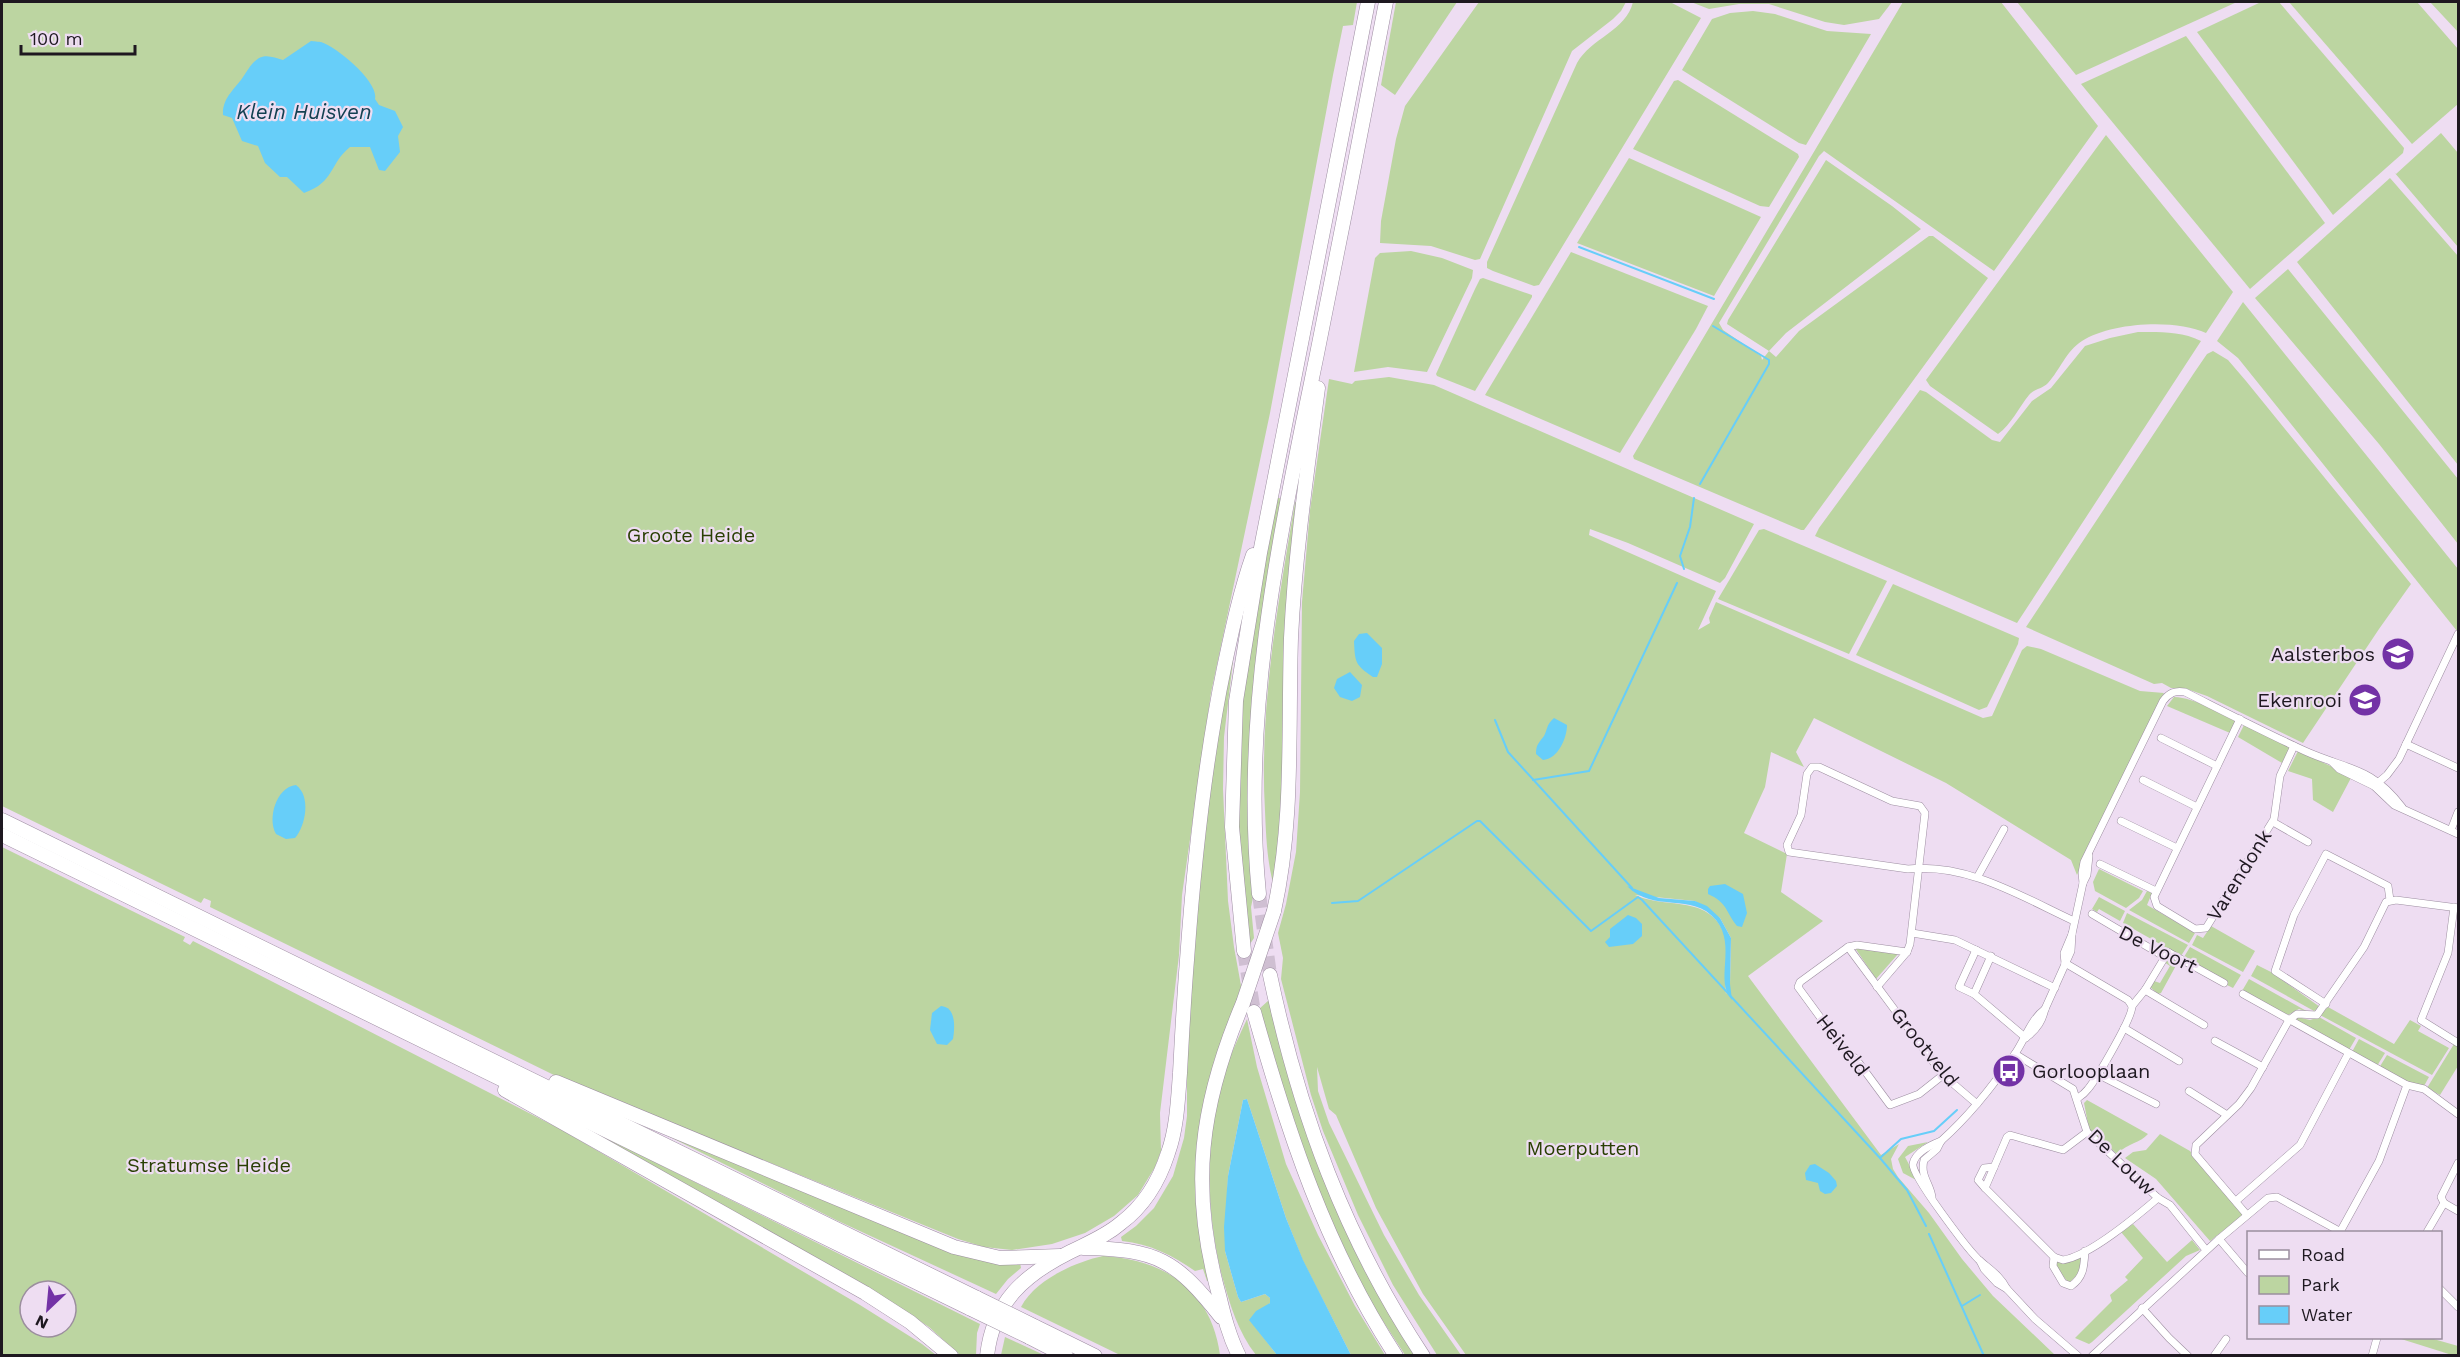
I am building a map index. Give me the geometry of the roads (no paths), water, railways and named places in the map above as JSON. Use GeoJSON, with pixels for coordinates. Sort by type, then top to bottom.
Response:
{"type":"FeatureCollection","features":[{"type":"Feature","properties":{"kind":"highway"},"geometry":{"type":"LineString","coordinates":[[1244,951],[1232,827],[1233,736],[1236,701],[1269,510],[1368,2]]}},
{"type":"Feature","properties":{"kind":"highway"},"geometry":{"type":"LineString","coordinates":[[1259,894],[1254,786],[1260,667],[1283,518],[1386,2]]}},
{"type":"Feature","properties":{"kind":"highway"},"geometry":{"type":"LineString","coordinates":[[1239,1356],[1231,1341],[1204,1233],[1201,1165],[1213,1084],[1224,1048],[1248,1008],[1281,877],[1288,822],[1293,601],[1302,507],[1321,369],[1321,333]]}},
{"type":"Feature","properties":{"kind":"highway"},"geometry":{"type":"LineString","coordinates":[[987,1356],[994,1324],[1019,1285],[1062,1256],[1118,1226],[1139,1207],[1158,1180],[1172,1142],[1179,1086],[1194,867],[1211,735],[1241,589],[1269,510]]}},
{"type":"Feature","properties":{"kind":"highway"},"geometry":{"type":"LineString","coordinates":[[2,820],[518,1072],[1031,1332],[1095,1356]]}},
{"type":"Feature","properties":{"kind":"highway"},"geometry":{"type":"LineString","coordinates":[[2,835],[448,1053],[974,1303]]}},
{"type":"Feature","properties":{"kind":"highway"},"geometry":{"type":"LineString","coordinates":[[1270,975],[1284,1041],[1300,1098],[1331,1181],[1383,1291],[1424,1356]]}},
{"type":"Feature","properties":{"kind":"highway"},"geometry":{"type":"LineString","coordinates":[[1248,1008],[1310,1189],[1361,1299],[1396,1356]]}},
{"type":"Feature","properties":{"kind":"highway"},"geometry":{"type":"LineString","coordinates":[[448,1053],[492,1083],[887,1307],[925,1333],[951,1356]]}},
{"type":"Feature","properties":{"kind":"highway"},"geometry":{"type":"LineString","coordinates":[[518,1072],[553,1081],[954,1247],[1000,1258],[1062,1256]]}},
{"type":"Feature","properties":{"kind":"highway"},"geometry":{"type":"LineString","coordinates":[[1078,1248],[1124,1249],[1163,1261],[1193,1282],[1226,1323]]}},
{"type":"Feature","properties":{"kind":"highway"},"geometry":{"type":"LineString","coordinates":[[1031,1332],[1066,1356]]}},
{"type":"Feature","properties":{"kind":"highway"},"geometry":{"type":"LineString","coordinates":[[1231,1341],[1231,1356]]}},
{"type":"Feature","properties":{"kind":"street"},"geometry":{"type":"LineString","coordinates":[[2377,784],[2399,759],[2458,634]]}},
{"type":"Feature","properties":{"kind":"street"},"geometry":{"type":"LineString","coordinates":[[2078,1356],[2035,1319],[2007,1289],[2002,1280],[1980,1261],[1918,1179],[1913,1163],[1920,1153],[1941,1141],[1977,1104],[2026,1038],[2037,1015],[2045,1009],[2071,951],[2074,921],[2083,884],[2089,870],[2089,855],[2163,701],[2174,692],[2185,692],[2294,746],[2341,763],[2377,784],[2402,807],[2455,832],[2458,812]]}},
{"type":"Feature","properties":{"kind":"street"},"geometry":{"type":"LineString","coordinates":[[2100,864],[2156,891],[2240,719]]}},
{"type":"Feature","properties":{"kind":"street"},"geometry":{"type":"LineString","coordinates":[[2161,738],[2217,765]]}},
{"type":"Feature","properties":{"kind":"street"},"geometry":{"type":"LineString","coordinates":[[2406,744],[2458,768]]}},
{"type":"Feature","properties":{"kind":"street","name":"Varendonk"},"geometry":{"type":"LineString","coordinates":[[2156,891],[2154,897],[2157,906],[2196,929],[2206,928],[2272,822],[2282,771],[2294,746]]}},
{"type":"Feature","properties":{"kind":"street"},"geometry":{"type":"LineString","coordinates":[[1877,987],[1907,952],[1912,933],[1920,868],[1924,809],[1892,801],[1820,766],[1812,767],[1809,770],[1801,815],[1787,845],[1789,852],[1908,870],[1920,868],[1978,876],[2074,921]]}},
{"type":"Feature","properties":{"kind":"street"},"geometry":{"type":"LineString","coordinates":[[2143,780],[2197,807]]}},
{"type":"Feature","properties":{"kind":"street"},"geometry":{"type":"LineString","coordinates":[[2121,821],[2177,848]]}},
{"type":"Feature","properties":{"kind":"street","name":"Varendonk"},"geometry":{"type":"LineString","coordinates":[[2272,822],[2308,842]]}},
{"type":"Feature","properties":{"kind":"street"},"geometry":{"type":"LineString","coordinates":[[1978,876],[2004,829]]}},
{"type":"Feature","properties":{"kind":"street"},"geometry":{"type":"LineString","coordinates":[[2326,1004],[2275,971],[2294,915],[2326,854],[2388,886],[2390,900]]}},
{"type":"Feature","properties":{"kind":"street"},"geometry":{"type":"LineString","coordinates":[[2247,1215],[2195,1154],[2196,1145],[2239,1104],[2289,1020],[2297,1014],[2317,1015],[2326,1004],[2364,947],[2382,906],[2390,900],[2456,908],[2448,953],[2421,1020],[2458,1043]]}},
{"type":"Feature","properties":{"kind":"street","name":"De Voort"},"geometry":{"type":"LineString","coordinates":[[2092,914],[2160,954],[2168,952],[2224,983]]}},
{"type":"Feature","properties":{"kind":"street"},"geometry":{"type":"LineString","coordinates":[[1912,933],[1955,940],[2055,988]]}},
{"type":"Feature","properties":{"kind":"street"},"geometry":{"type":"LineString","coordinates":[[1848,947],[1857,945],[1907,952]]}},
{"type":"Feature","properties":{"kind":"street","name":"Grootveld"},"geometry":{"type":"LineString","coordinates":[[1848,947],[1943,1075],[1977,1104]]}},
{"type":"Feature","properties":{"kind":"street","name":"Heiveld"},"geometry":{"type":"LineString","coordinates":[[1848,947],[1800,982],[1798,987],[1842,1047],[1856,1059],[1890,1105],[1919,1094],[1943,1075]]}},
{"type":"Feature","properties":{"kind":"street"},"geometry":{"type":"LineString","coordinates":[[1976,950],[1959,987],[1974,994],[2026,1038]]}},
{"type":"Feature","properties":{"kind":"street"},"geometry":{"type":"LineString","coordinates":[[2015,1054],[2060,1079],[2073,1089],[2078,1098],[2087,1090],[2097,1074],[2124,1028],[2132,1006],[2145,990],[2168,952]]}},
{"type":"Feature","properties":{"kind":"street"},"geometry":{"type":"LineString","coordinates":[[1974,994],[1991,956]]}},
{"type":"Feature","properties":{"kind":"street"},"geometry":{"type":"LineString","coordinates":[[2065,963],[2128,1000],[2132,1006]]}},
{"type":"Feature","properties":{"kind":"street"},"geometry":{"type":"LineString","coordinates":[[2145,990],[2204,1025]]}},
{"type":"Feature","properties":{"kind":"street"},"geometry":{"type":"LineString","coordinates":[[2243,994],[2407,1085],[2424,1089],[2458,1114]]}},
{"type":"Feature","properties":{"kind":"street"},"geometry":{"type":"LineString","coordinates":[[2124,1028],[2179,1061]]}},
{"type":"Feature","properties":{"kind":"street"},"geometry":{"type":"LineString","coordinates":[[2215,1041],[2263,1067]]}},
{"type":"Feature","properties":{"kind":"street"},"geometry":{"type":"LineString","coordinates":[[2236,1201],[2300,1145],[2349,1054]]}},
{"type":"Feature","properties":{"kind":"street"},"geometry":{"type":"LineString","coordinates":[[2097,1074],[2156,1104]]}},
{"type":"Feature","properties":{"kind":"street"},"geometry":{"type":"LineString","coordinates":[[2342,1231],[2382,1156],[2407,1085]]}},
{"type":"Feature","properties":{"kind":"street"},"geometry":{"type":"LineString","coordinates":[[2189,1091],[2227,1115]]}},
{"type":"Feature","properties":{"kind":"street","name":"De Louw"},"geometry":{"type":"LineString","coordinates":[[2078,1098],[2087,1132],[2158,1198],[2170,1205],[2206,1250]]}},
{"type":"Feature","properties":{"kind":"street"},"geometry":{"type":"LineString","coordinates":[[2087,1132],[2063,1150],[2010,1135],[2007,1137],[1985,1188],[2054,1257],[2063,1260],[2085,1251],[2130,1222],[2158,1198]]}},
{"type":"Feature","properties":{"kind":"street"},"geometry":{"type":"LineString","coordinates":[[1932,1197],[1922,1167],[1924,1160],[1937,1149],[1941,1141]]}},
{"type":"Feature","properties":{"kind":"street"},"geometry":{"type":"LineString","coordinates":[[2458,1163],[2441,1197],[2444,1203],[2458,1211]]}},
{"type":"Feature","properties":{"kind":"street"},"geometry":{"type":"LineString","coordinates":[[2092,1356],[2206,1250],[2268,1198],[2277,1197],[2339,1231]]}},
{"type":"Feature","properties":{"kind":"street"},"geometry":{"type":"LineString","coordinates":[[2428,1231],[2444,1203]]}},
{"type":"Feature","properties":{"kind":"street"},"geometry":{"type":"LineString","coordinates":[[2219,1239],[2247,1272]]}},
{"type":"Feature","properties":{"kind":"street"},"geometry":{"type":"LineString","coordinates":[[2054,1257],[2053,1266],[2063,1283],[2071,1286],[2078,1281],[2083,1272],[2085,1251]]}},
{"type":"Feature","properties":{"kind":"street"},"geometry":{"type":"LineString","coordinates":[[2442,1291],[2458,1307]]}},
{"type":"Feature","properties":{"kind":"street"},"geometry":{"type":"LineString","coordinates":[[2142,1308],[2188,1356]]}},
{"type":"Feature","properties":{"kind":"street"},"geometry":{"type":"LineString","coordinates":[[2214,1356],[2226,1339]]}},
{"type":"Feature","properties":{"kind":"street"},"geometry":{"type":"LineString","coordinates":[[2372,1356],[2377,1339]]}},
{"type":"Feature","properties":{"kind":"water","name":"Klein Huisven"},"geometry":{"type":"Polygon","coordinates":[[[311,41],[328,45],[356,66],[370,84],[379,105],[395,111],[403,127],[398,136],[400,152],[385,171],[379,170],[370,147],[350,147],[343,153],[321,184],[304,193],[287,177],[280,177],[265,163],[258,146],[242,141],[232,118],[223,115],[223,109],[230,94],[256,60],[268,56],[283,60],[311,41]]]}},
{"type":"Feature","properties":{"kind":"water"},"geometry":{"type":"Polygon","coordinates":[[[1367,633],[1382,648],[1382,664],[1377,677],[1373,677],[1359,666],[1356,658],[1354,641],[1359,634],[1367,633]]]}},
{"type":"Feature","properties":{"kind":"water"},"geometry":{"type":"Polygon","coordinates":[[[1350,672],[1362,685],[1360,697],[1352,701],[1340,697],[1334,688],[1337,679],[1350,672]]]}},
{"type":"Feature","properties":{"kind":"water"},"geometry":{"type":"Polygon","coordinates":[[[1554,718],[1567,725],[1565,736],[1557,752],[1543,760],[1536,754],[1538,744],[1554,718]]]}},
{"type":"Feature","properties":{"kind":"water"},"geometry":{"type":"Polygon","coordinates":[[[296,785],[304,796],[304,818],[295,838],[286,839],[276,834],[273,828],[273,812],[283,791],[296,785]]]}},
{"type":"Feature","properties":{"kind":"water"},"geometry":{"type":"Polygon","coordinates":[[[1725,884],[1743,894],[1747,913],[1742,927],[1737,926],[1726,908],[1708,894],[1710,886],[1725,884]]]}},
{"type":"Feature","properties":{"kind":"water"},"geometry":{"type":"Polygon","coordinates":[[[1627,886],[1659,898],[1695,901],[1707,906],[1720,918],[1731,938],[1732,1000],[1725,983],[1725,941],[1716,920],[1696,906],[1649,899],[1627,886]]]}},
{"type":"Feature","properties":{"kind":"water"},"geometry":{"type":"Polygon","coordinates":[[[1628,915],[1636,918],[1642,924],[1642,936],[1633,944],[1609,947],[1605,942],[1610,937],[1610,929],[1628,915]]]}},
{"type":"Feature","properties":{"kind":"water"},"geometry":{"type":"Polygon","coordinates":[[[941,1006],[949,1010],[953,1018],[953,1039],[947,1045],[937,1044],[930,1030],[932,1013],[941,1006]]]}},
{"type":"Feature","properties":{"kind":"water"},"geometry":{"type":"Polygon","coordinates":[[[1247,1099],[1286,1218],[1303,1260],[1351,1355],[1277,1355],[1249,1320],[1256,1311],[1270,1303],[1270,1298],[1265,1294],[1241,1302],[1238,1297],[1225,1251],[1224,1227],[1228,1176],[1243,1100],[1247,1099]]]}},
{"type":"Feature","properties":{"kind":"water"},"geometry":{"type":"Polygon","coordinates":[[[1815,1164],[1829,1173],[1836,1181],[1837,1186],[1831,1193],[1825,1194],[1820,1191],[1818,1183],[1806,1180],[1805,1173],[1810,1165],[1815,1164]]]}},
{"type":"Feature","properties":{"kind":"waterway"},"geometry":{"type":"LineString","coordinates":[[1579,247],[1714,299]]}},
{"type":"Feature","properties":{"kind":"waterway"},"geometry":{"type":"LineString","coordinates":[[1700,484],[1769,364],[1769,360],[1713,326]]}},
{"type":"Feature","properties":{"kind":"waterway"},"geometry":{"type":"LineString","coordinates":[[1684,569],[1680,556],[1690,527],[1694,498]]}},
{"type":"Feature","properties":{"kind":"waterway"},"geometry":{"type":"LineString","coordinates":[[1533,780],[1589,771],[1677,583]]}},
{"type":"Feature","properties":{"kind":"waterway"},"geometry":{"type":"LineString","coordinates":[[1495,720],[1508,752],[1632,888]]}},
{"type":"Feature","properties":{"kind":"waterway"},"geometry":{"type":"LineString","coordinates":[[1332,903],[1358,901],[1480,821],[1591,931],[1638,897],[1642,900],[1880,1158]]}},
{"type":"Feature","properties":{"kind":"waterway"},"geometry":{"type":"LineString","coordinates":[[1926,1226],[1907,1190],[1880,1158],[1901,1139],[1934,1131],[1957,1110]]}},
{"type":"Feature","properties":{"kind":"waterway"},"geometry":{"type":"LineString","coordinates":[[1929,1234],[1984,1356]]}},
{"type":"Feature","properties":{"kind":"waterway"},"geometry":{"type":"LineString","coordinates":[[1962,1306],[1980,1295]]}},
{"type":"Feature","properties":{"kind":"tunnel"},"geometry":{"type":"LineString","coordinates":[[1259,894],[1270,975]]}},
{"type":"Feature","properties":{"kind":"tunnel"},"geometry":{"type":"LineString","coordinates":[[1244,951],[1254,1012]]}},
{"type":"Feature","properties":{"kind":"place","name":"Aalsterbos"},"geometry":{"type":"Point","coordinates":[2398,654]}},
{"type":"Feature","properties":{"kind":"place","name":"Ekenrooi"},"geometry":{"type":"Point","coordinates":[2365,700]}},
{"type":"Feature","properties":{"kind":"place","name":"Gorlooplaan"},"geometry":{"type":"Point","coordinates":[2009,1071]}},
{"type":"Feature","properties":{"kind":"park label","name":"Groote Heide"},"geometry":{"type":"Point","coordinates":[691,535]}},
{"type":"Feature","properties":{"kind":"park label","name":"Moerputten"},"geometry":{"type":"Point","coordinates":[1583,1148]}},
{"type":"Feature","properties":{"kind":"park label","name":"Stratumse Heide"},"geometry":{"type":"Point","coordinates":[209,1165]}}]}
